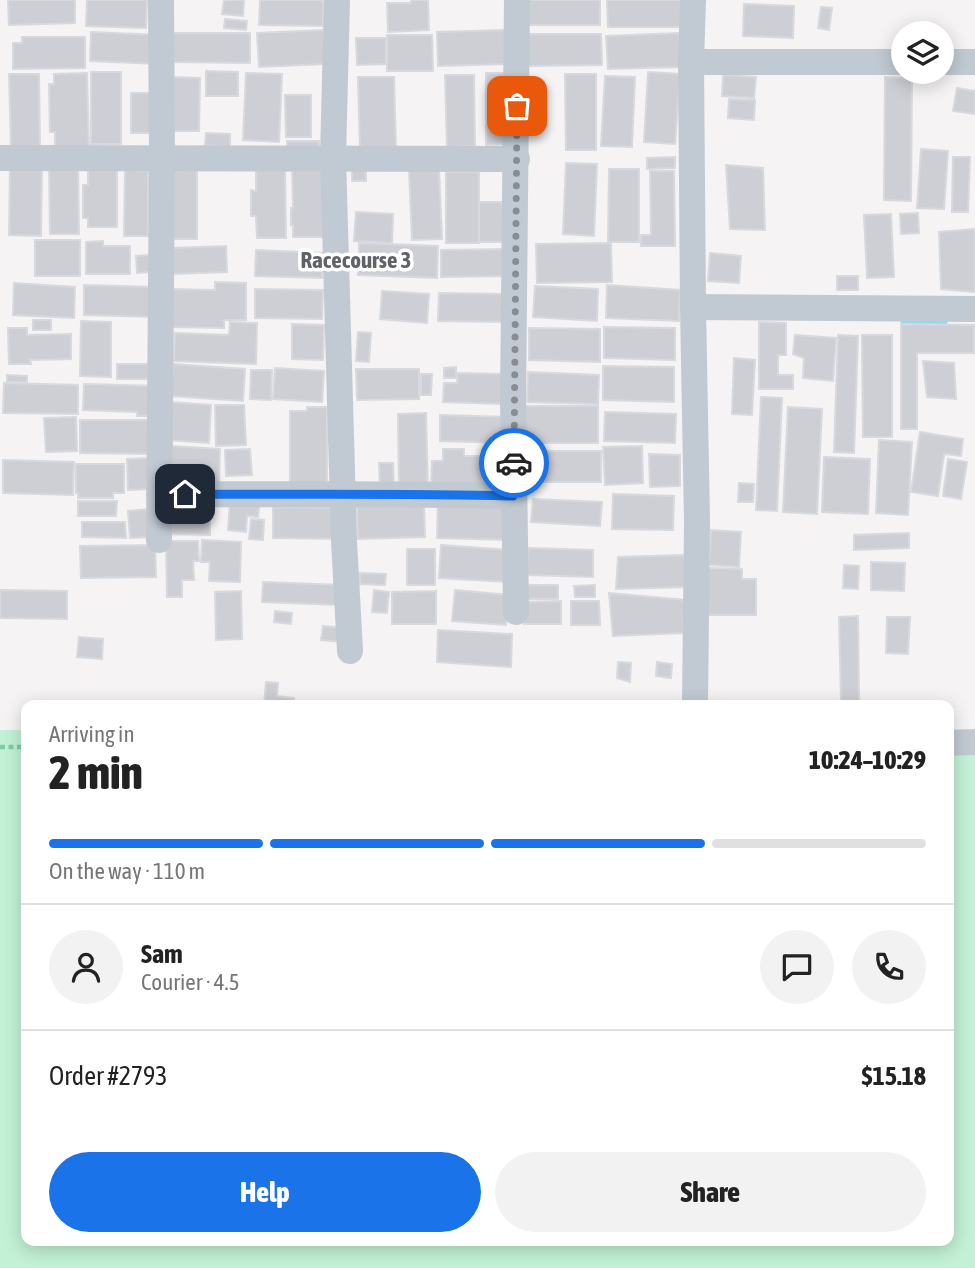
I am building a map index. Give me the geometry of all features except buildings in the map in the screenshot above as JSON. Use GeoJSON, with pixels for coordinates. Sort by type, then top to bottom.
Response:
{"type":"FeatureCollection","features":[{"type":"Feature","properties":{"kind":"street"},"geometry":{"type":"LineString","coordinates":[[159,540],[163,159],[161,0]]}},
{"type":"Feature","properties":{"kind":"street"},"geometry":{"type":"LineString","coordinates":[[337,0],[333,157],[345,496],[344,541],[350,651]]}},
{"type":"Feature","properties":{"kind":"street"},"geometry":{"type":"LineString","coordinates":[[516,612],[513,496],[517,0]]}},
{"type":"Feature","properties":{"kind":"street"},"geometry":{"type":"LineString","coordinates":[[693,0],[692,306],[697,522],[695,700]]}},
{"type":"Feature","properties":{"kind":"street"},"geometry":{"type":"LineString","coordinates":[[691,62],[891,62]]}},
{"type":"Feature","properties":{"kind":"street"},"geometry":{"type":"LineString","coordinates":[[954,62],[975,62]]}},
{"type":"Feature","properties":{"kind":"street"},"geometry":{"type":"LineString","coordinates":[[0,158],[517,159]]}},
{"type":"Feature","properties":{"kind":"street"},"geometry":{"type":"LineString","coordinates":[[692,306],[975,309]]}},
{"type":"Feature","properties":{"kind":"street"},"geometry":{"type":"LineString","coordinates":[[159,494],[513,496]]}},
{"type":"Feature","properties":{"kind":"street"},"geometry":{"type":"LineString","coordinates":[[954,743],[975,743]]}},
{"type":"Feature","properties":{"kind":"path"},"geometry":{"type":"LineString","coordinates":[[0,747],[21,747]]}},
{"type":"Feature","properties":{"kind":"green space"},"geometry":{"type":"Polygon","coordinates":[[[0,730],[21,730],[21,1246],[954,1246],[954,739],[975,739],[975,1268],[0,1268],[0,730]]]}},
{"type":"Feature","properties":{"kind":"waterway"},"geometry":{"type":"LineString","coordinates":[[904,321],[944,322]]}},
{"type":"Feature","properties":{"kind":"way so far"},"geometry":{"type":"LineString","coordinates":[[514,463],[517,106]]}},
{"type":"Feature","properties":{"kind":"district","name":"Racecourse 3"},"geometry":{"type":"Point","coordinates":[356,260]}},
{"type":"Feature","properties":{"kind":"route"},"geometry":{"type":"LineString","coordinates":[[185,494],[513,496],[514,463]]}}]}
